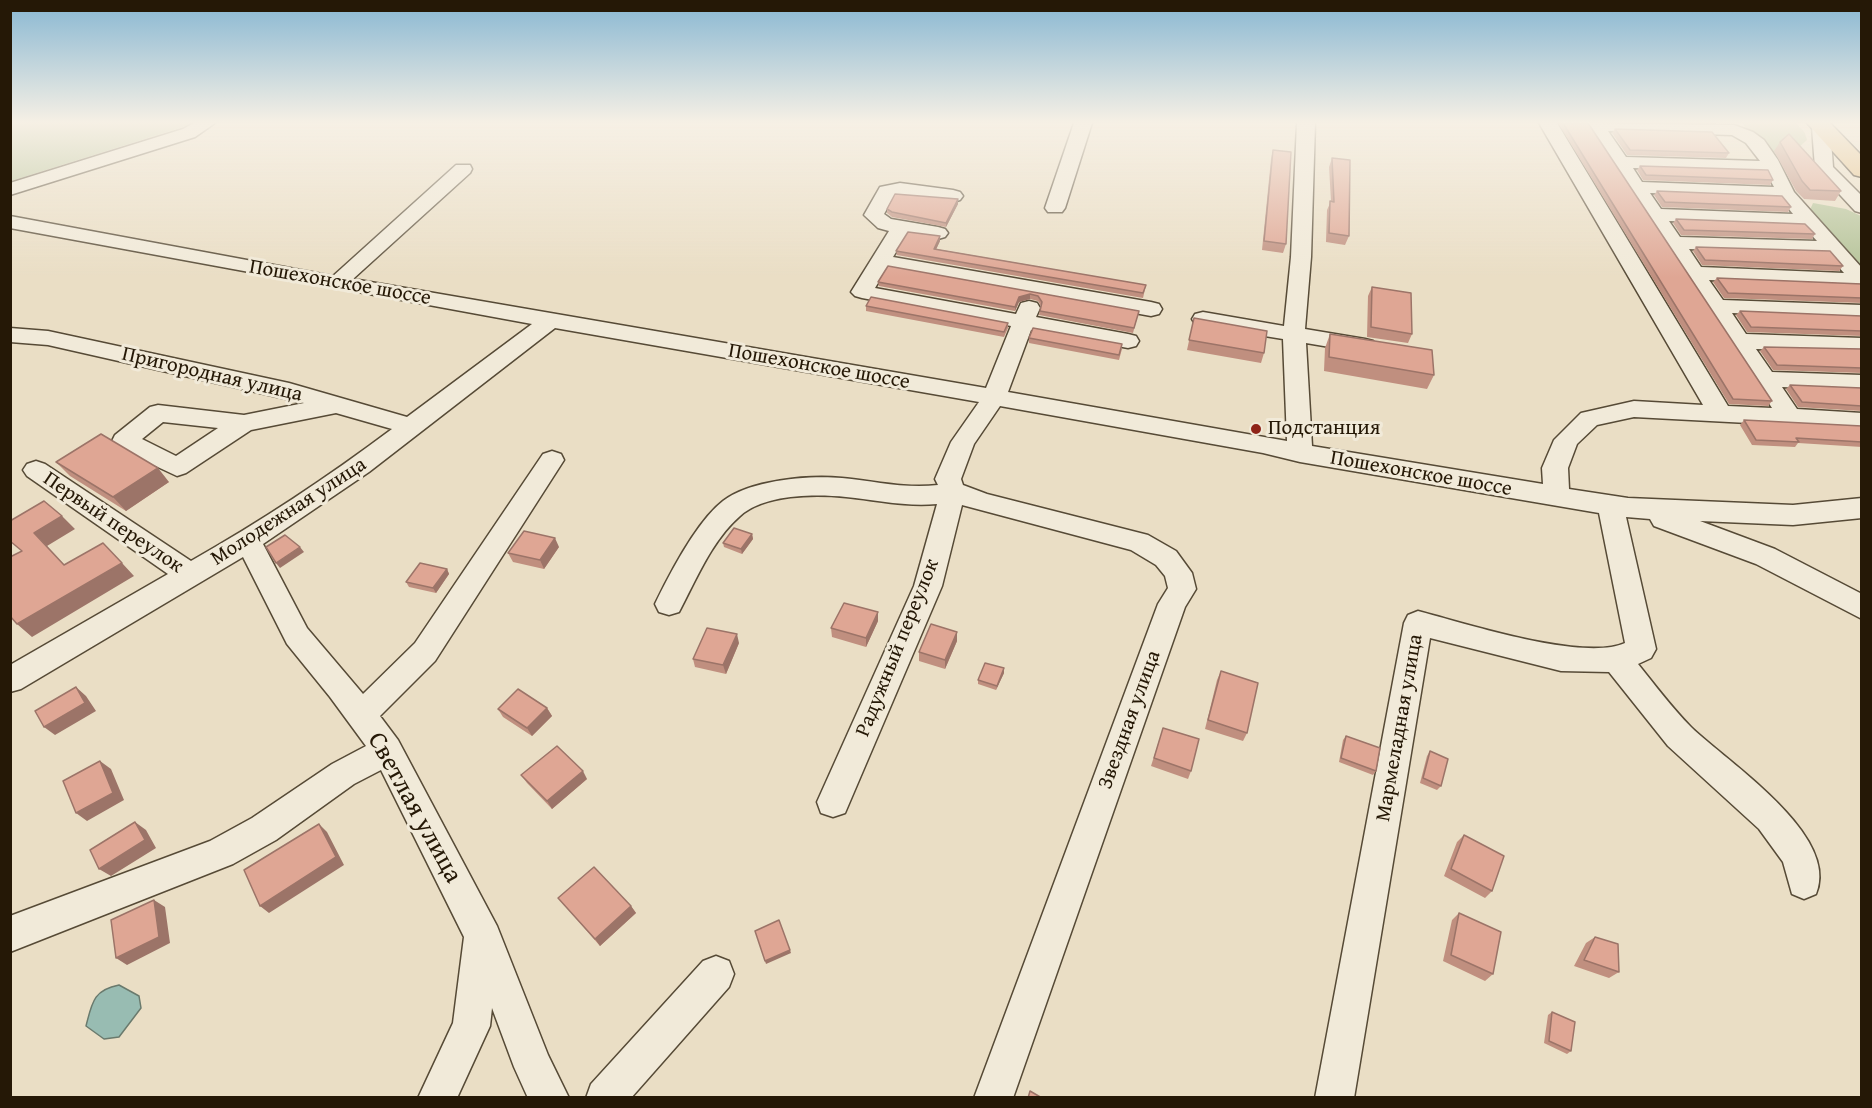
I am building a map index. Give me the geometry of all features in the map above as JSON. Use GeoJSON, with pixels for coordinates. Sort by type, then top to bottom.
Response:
{"type":"FeatureCollection","features":[{"type":"Feature","properties":{"kind":"street"},"geometry":{"type":"LineString","coordinates":[[10,189],[62,175]]}},
{"type":"Feature","properties":{"kind":"street"},"geometry":{"type":"LineString","coordinates":[[337,283],[457,175]]}},
{"type":"Feature","properties":{"kind":"street"},"geometry":{"type":"LineString","coordinates":[[1055,208],[1066,175]]}},
{"type":"Feature","properties":{"kind":"street"},"geometry":{"type":"LineString","coordinates":[[1300,453],[1294,334],[1301,257],[1304,175]]}},
{"type":"Feature","properties":{"kind":"street"},"geometry":{"type":"LineString","coordinates":[[1608,175],[1720,413]]}},
{"type":"Feature","properties":{"kind":"street"},"geometry":{"type":"LineString","coordinates":[[1624,175],[1638,187],[1790,417]]}},
{"type":"Feature","properties":{"kind":"street"},"geometry":{"type":"LineString","coordinates":[[1778,175],[1783,182],[1785,193],[1861,280]]}},
{"type":"Feature","properties":{"kind":"street"},"geometry":{"type":"LineString","coordinates":[[1831,175],[1862,207]]}},
{"type":"Feature","properties":{"kind":"street"},"geometry":{"type":"LineString","coordinates":[[1638,187],[1785,193]]}},
{"type":"Feature","properties":{"kind":"street"},"geometry":{"type":"LineString","coordinates":[[938,233],[885,224],[874,215],[887,191],[900,189],[953,196]]}},
{"type":"Feature","properties":{"kind":"street"},"geometry":{"type":"LineString","coordinates":[[1656,215],[1809,220]]}},
{"type":"Feature","properties":{"kind":"street","name":"Пошехонское шоссе"},"geometry":{"type":"LineString","coordinates":[[10,222],[337,283],[1263,444],[1300,453],[1619,506]]}},
{"type":"Feature","properties":{"kind":"street"},"geometry":{"type":"LineString","coordinates":[[901,227],[862,292],[1128,341]]}},
{"type":"Feature","properties":{"kind":"street"},"geometry":{"type":"LineString","coordinates":[[1674,243],[1834,248]]}},
{"type":"Feature","properties":{"kind":"street"},"geometry":{"type":"LineString","coordinates":[[882,261],[1036,282],[1151,309]]}},
{"type":"Feature","properties":{"kind":"street"},"geometry":{"type":"LineString","coordinates":[[1695,273],[1861,280]]}},
{"type":"Feature","properties":{"kind":"street","name":"Радужный переулок"},"geometry":{"type":"LineString","coordinates":[[833,802],[928,586],[953,490],[948,479],[963,442],[994,398],[1036,282]]}},
{"type":"Feature","properties":{"kind":"street"},"geometry":{"type":"LineString","coordinates":[[1716,306],[1862,312]]}},
{"type":"Feature","properties":{"kind":"street","name":"Молодежная улица"},"geometry":{"type":"LineString","coordinates":[[10,680],[248,541],[360,466],[551,320]]}},
{"type":"Feature","properties":{"kind":"street"},"geometry":{"type":"LineString","coordinates":[[1203,320],[1381,348]]}},
{"type":"Feature","properties":{"kind":"street","name":"Пригородная улица"},"geometry":{"type":"LineString","coordinates":[[10,335],[48,338],[288,391],[412,427]]}},
{"type":"Feature","properties":{"kind":"street"},"geometry":{"type":"LineString","coordinates":[[1739,341],[1862,345]]}},
{"type":"Feature","properties":{"kind":"street"},"geometry":{"type":"LineString","coordinates":[[1764,379],[1862,383]]}},
{"type":"Feature","properties":{"kind":"street"},"geometry":{"type":"LineString","coordinates":[[244,423],[339,405]]}},
{"type":"Feature","properties":{"kind":"street"},"geometry":{"type":"LineString","coordinates":[[1557,496],[1555,468],[1566,440],[1589,419],[1634,410],[1862,421]]}},
{"type":"Feature","properties":{"kind":"street"},"geometry":{"type":"LineString","coordinates":[[361,715],[425,651],[552,460]]}},
{"type":"Feature","properties":{"kind":"street","name":"Первый переулок"},"geometry":{"type":"LineString","coordinates":[[36,470],[190,575]]}},
{"type":"Feature","properties":{"kind":"street"},"geometry":{"type":"LineString","coordinates":[[669,604],[676,586],[726,516],[732,509],[751,498],[776,492],[816,488],[845,487],[887,494],[936,496],[953,490]]}},
{"type":"Feature","properties":{"kind":"street","name":"Звездная улица"},"geometry":{"type":"LineString","coordinates":[[953,490],[982,502],[1138,542],[1166,558],[1178,573],[1182,589],[1172,604],[993,1098]]}},
{"type":"Feature","properties":{"kind":"street"},"geometry":{"type":"LineString","coordinates":[[1619,506],[1793,515],[1862,508]]}},
{"type":"Feature","properties":{"kind":"street"},"geometry":{"type":"LineString","coordinates":[[1619,506],[1719,536],[1756,551],[1828,587],[1862,608]]}},
{"type":"Feature","properties":{"kind":"street"},"geometry":{"type":"LineString","coordinates":[[1619,506],[1641,649],[1617,660],[1679,736],[1771,818],[1799,856],[1804,882]]}},
{"type":"Feature","properties":{"kind":"street","name":"Светлая улица"},"geometry":{"type":"LineString","coordinates":[[248,541],[297,636],[387,750],[482,935]]}},
{"type":"Feature","properties":{"kind":"street","name":"Мармеладная улица"},"geometry":{"type":"LineString","coordinates":[[1334,1098],[1418,623],[1561,659],[1617,660]]}},
{"type":"Feature","properties":{"kind":"street"},"geometry":{"type":"LineString","coordinates":[[10,934],[221,853],[264,829],[343,774],[387,750]]}},
{"type":"Feature","properties":{"kind":"street"},"geometry":{"type":"LineString","coordinates":[[437,1098],[471,1026],[482,935]]}},
{"type":"Feature","properties":{"kind":"street"},"geometry":{"type":"LineString","coordinates":[[482,935],[533,1067],[550,1098]]}},
{"type":"Feature","properties":{"kind":"street"},"geometry":{"type":"LineString","coordinates":[[605,1098],[716,974]]}},
{"type":"Feature","properties":{"kind":"green space"},"geometry":{"type":"Polygon","coordinates":[[[11,175],[31,175],[11,181],[11,175]]]}},
{"type":"Feature","properties":{"kind":"green space"},"geometry":{"type":"Polygon","coordinates":[[[1813,203],[1846,209],[1861,216],[1861,270],[1810,210],[1813,203]]]}},
{"type":"Feature","properties":{"kind":"water"},"geometry":{"type":"Polygon","coordinates":[[[119,985],[139,996],[141,1008],[119,1037],[104,1039],[86,1026],[90,1011],[99,994],[110,987],[119,985]]]}},
{"type":"Feature","properties":{"kind":"building"},"geometry":{"type":"Polygon","coordinates":[[[1271,175],[1290,175],[1286,244],[1264,241],[1271,175]]]}},
{"type":"Feature","properties":{"kind":"building"},"geometry":{"type":"Polygon","coordinates":[[[1333,175],[1350,175],[1349,236],[1329,233],[1330,201],[1334,202],[1333,175]]]}},
{"type":"Feature","properties":{"kind":"building"},"geometry":{"type":"Polygon","coordinates":[[[1595,175],[1622,175],[1772,401],[1733,399],[1595,175]]]}},
{"type":"Feature","properties":{"kind":"building"},"geometry":{"type":"Polygon","coordinates":[[[1646,175],[1770,175],[1773,180],[1646,175]]]}},
{"type":"Feature","properties":{"kind":"building"},"geometry":{"type":"Polygon","coordinates":[[[1798,175],[1826,175],[1841,191],[1810,190],[1798,175]]]}},
{"type":"Feature","properties":{"kind":"building"},"geometry":{"type":"Polygon","coordinates":[[[1657,191],[1782,196],[1791,207],[1665,202],[1657,191]]]}},
{"type":"Feature","properties":{"kind":"building"},"geometry":{"type":"Polygon","coordinates":[[[895,194],[958,199],[946,223],[892,212],[887,209],[895,194]]]}},
{"type":"Feature","properties":{"kind":"building"},"geometry":{"type":"Polygon","coordinates":[[[1676,219],[1805,224],[1815,234],[1684,230],[1676,219]]]}},
{"type":"Feature","properties":{"kind":"building"},"geometry":{"type":"Polygon","coordinates":[[[908,232],[940,236],[934,249],[1146,285],[1143,293],[896,251],[908,232]]]}},
{"type":"Feature","properties":{"kind":"building"},"geometry":{"type":"Polygon","coordinates":[[[1696,247],[1830,251],[1843,266],[1705,260],[1696,247]]]}},
{"type":"Feature","properties":{"kind":"building"},"geometry":{"type":"Polygon","coordinates":[[[888,266],[1139,311],[1134,328],[1040,311],[1042,302],[1038,296],[1030,294],[1019,297],[1015,307],[878,282],[888,266]]]}},
{"type":"Feature","properties":{"kind":"building"},"geometry":{"type":"Polygon","coordinates":[[[1717,278],[1862,284],[1862,298],[1728,293],[1717,278]]]}},
{"type":"Feature","properties":{"kind":"building"},"geometry":{"type":"Polygon","coordinates":[[[1372,287],[1411,293],[1412,334],[1371,327],[1372,287]]]}},
{"type":"Feature","properties":{"kind":"building"},"geometry":{"type":"Polygon","coordinates":[[[871,297],[1008,323],[1004,332],[866,306],[871,297]]]}},
{"type":"Feature","properties":{"kind":"building"},"geometry":{"type":"Polygon","coordinates":[[[1740,311],[1862,316],[1862,331],[1751,327],[1740,311]]]}},
{"type":"Feature","properties":{"kind":"building"},"geometry":{"type":"Polygon","coordinates":[[[1194,318],[1267,331],[1264,353],[1189,340],[1194,318]]]}},
{"type":"Feature","properties":{"kind":"building"},"geometry":{"type":"Polygon","coordinates":[[[1033,328],[1122,344],[1119,355],[1029,338],[1033,328]]]}},
{"type":"Feature","properties":{"kind":"building"},"geometry":{"type":"Polygon","coordinates":[[[1330,334],[1432,350],[1434,375],[1329,357],[1330,334]]]}},
{"type":"Feature","properties":{"kind":"building"},"geometry":{"type":"Polygon","coordinates":[[[1764,347],[1862,349],[1862,368],[1777,365],[1764,347]]]}},
{"type":"Feature","properties":{"kind":"building"},"geometry":{"type":"Polygon","coordinates":[[[1790,385],[1862,388],[1862,406],[1802,402],[1790,385]]]}},
{"type":"Feature","properties":{"kind":"building"},"geometry":{"type":"Polygon","coordinates":[[[1744,420],[1862,426],[1862,442],[1796,438],[1799,442],[1756,440],[1744,420]]]}},
{"type":"Feature","properties":{"kind":"building"},"geometry":{"type":"Polygon","coordinates":[[[101,434],[158,468],[113,497],[56,462],[101,434]]]}},
{"type":"Feature","properties":{"kind":"building"},"geometry":{"type":"Polygon","coordinates":[[[44,501],[62,516],[34,533],[64,565],[103,543],[122,563],[17,624],[10,616],[10,557],[22,551],[10,541],[10,521],[44,501]]]}},
{"type":"Feature","properties":{"kind":"building"},"geometry":{"type":"Polygon","coordinates":[[[734,528],[752,534],[741,549],[723,543],[734,528]]]}},
{"type":"Feature","properties":{"kind":"building"},"geometry":{"type":"Polygon","coordinates":[[[524,531],[555,538],[540,560],[508,553],[524,531]]]}},
{"type":"Feature","properties":{"kind":"building"},"geometry":{"type":"Polygon","coordinates":[[[285,535],[300,547],[276,563],[266,547],[285,535]]]}},
{"type":"Feature","properties":{"kind":"building"},"geometry":{"type":"Polygon","coordinates":[[[420,563],[447,569],[433,588],[406,582],[420,563]]]}},
{"type":"Feature","properties":{"kind":"building"},"geometry":{"type":"Polygon","coordinates":[[[844,603],[878,612],[866,638],[831,628],[844,603]]]}},
{"type":"Feature","properties":{"kind":"building"},"geometry":{"type":"Polygon","coordinates":[[[931,624],[957,632],[945,660],[919,652],[931,624]]]}},
{"type":"Feature","properties":{"kind":"building"},"geometry":{"type":"Polygon","coordinates":[[[707,628],[737,634],[723,665],[693,659],[707,628]]]}},
{"type":"Feature","properties":{"kind":"building"},"geometry":{"type":"Polygon","coordinates":[[[985,663],[1004,668],[997,686],[978,680],[985,663]]]}},
{"type":"Feature","properties":{"kind":"building"},"geometry":{"type":"Polygon","coordinates":[[[1221,671],[1258,683],[1247,733],[1208,720],[1221,671]]]}},
{"type":"Feature","properties":{"kind":"building"},"geometry":{"type":"Polygon","coordinates":[[[76,687],[85,703],[44,727],[35,711],[76,687]]]}},
{"type":"Feature","properties":{"kind":"building"},"geometry":{"type":"Polygon","coordinates":[[[518,689],[547,708],[527,728],[498,709],[518,689]]]}},
{"type":"Feature","properties":{"kind":"building"},"geometry":{"type":"Polygon","coordinates":[[[1163,728],[1199,739],[1191,771],[1154,758],[1163,728]]]}},
{"type":"Feature","properties":{"kind":"building"},"geometry":{"type":"Polygon","coordinates":[[[1346,736],[1380,748],[1376,771],[1341,758],[1346,736]]]}},
{"type":"Feature","properties":{"kind":"building"},"geometry":{"type":"Polygon","coordinates":[[[557,746],[583,771],[547,801],[521,775],[557,746]]]}},
{"type":"Feature","properties":{"kind":"building"},"geometry":{"type":"Polygon","coordinates":[[[1430,751],[1448,759],[1441,786],[1423,778],[1430,751]]]}},
{"type":"Feature","properties":{"kind":"building"},"geometry":{"type":"Polygon","coordinates":[[[100,761],[113,793],[76,813],[63,781],[100,761]]]}},
{"type":"Feature","properties":{"kind":"building"},"geometry":{"type":"Polygon","coordinates":[[[135,822],[145,840],[99,869],[90,850],[135,822]]]}},
{"type":"Feature","properties":{"kind":"building"},"geometry":{"type":"Polygon","coordinates":[[[319,824],[336,857],[260,906],[244,870],[319,824]]]}},
{"type":"Feature","properties":{"kind":"building"},"geometry":{"type":"Polygon","coordinates":[[[1464,835],[1504,856],[1492,891],[1451,869],[1464,835]]]}},
{"type":"Feature","properties":{"kind":"building"},"geometry":{"type":"Polygon","coordinates":[[[594,867],[631,906],[595,939],[558,898],[594,867]]]}},
{"type":"Feature","properties":{"kind":"building"},"geometry":{"type":"Polygon","coordinates":[[[154,900],[159,937],[116,958],[111,920],[154,900]]]}},
{"type":"Feature","properties":{"kind":"building"},"geometry":{"type":"Polygon","coordinates":[[[1459,913],[1501,932],[1493,974],[1451,955],[1459,913]]]}},
{"type":"Feature","properties":{"kind":"building"},"geometry":{"type":"Polygon","coordinates":[[[779,920],[790,950],[765,961],[755,931],[779,920]]]}},
{"type":"Feature","properties":{"kind":"building"},"geometry":{"type":"Polygon","coordinates":[[[1595,937],[1618,944],[1619,972],[1584,960],[1595,937]]]}},
{"type":"Feature","properties":{"kind":"building"},"geometry":{"type":"Polygon","coordinates":[[[1552,1012],[1575,1022],[1571,1051],[1549,1041],[1552,1012]]]}},
{"type":"Feature","properties":{"kind":"building"},"geometry":{"type":"Polygon","coordinates":[[[1030,1091],[1042,1098],[1028,1098],[1030,1091]]]}},
{"type":"Feature","properties":{"kind":"place","name":"Подстанция"},"geometry":{"type":"Point","coordinates":[1256,429]}}]}
